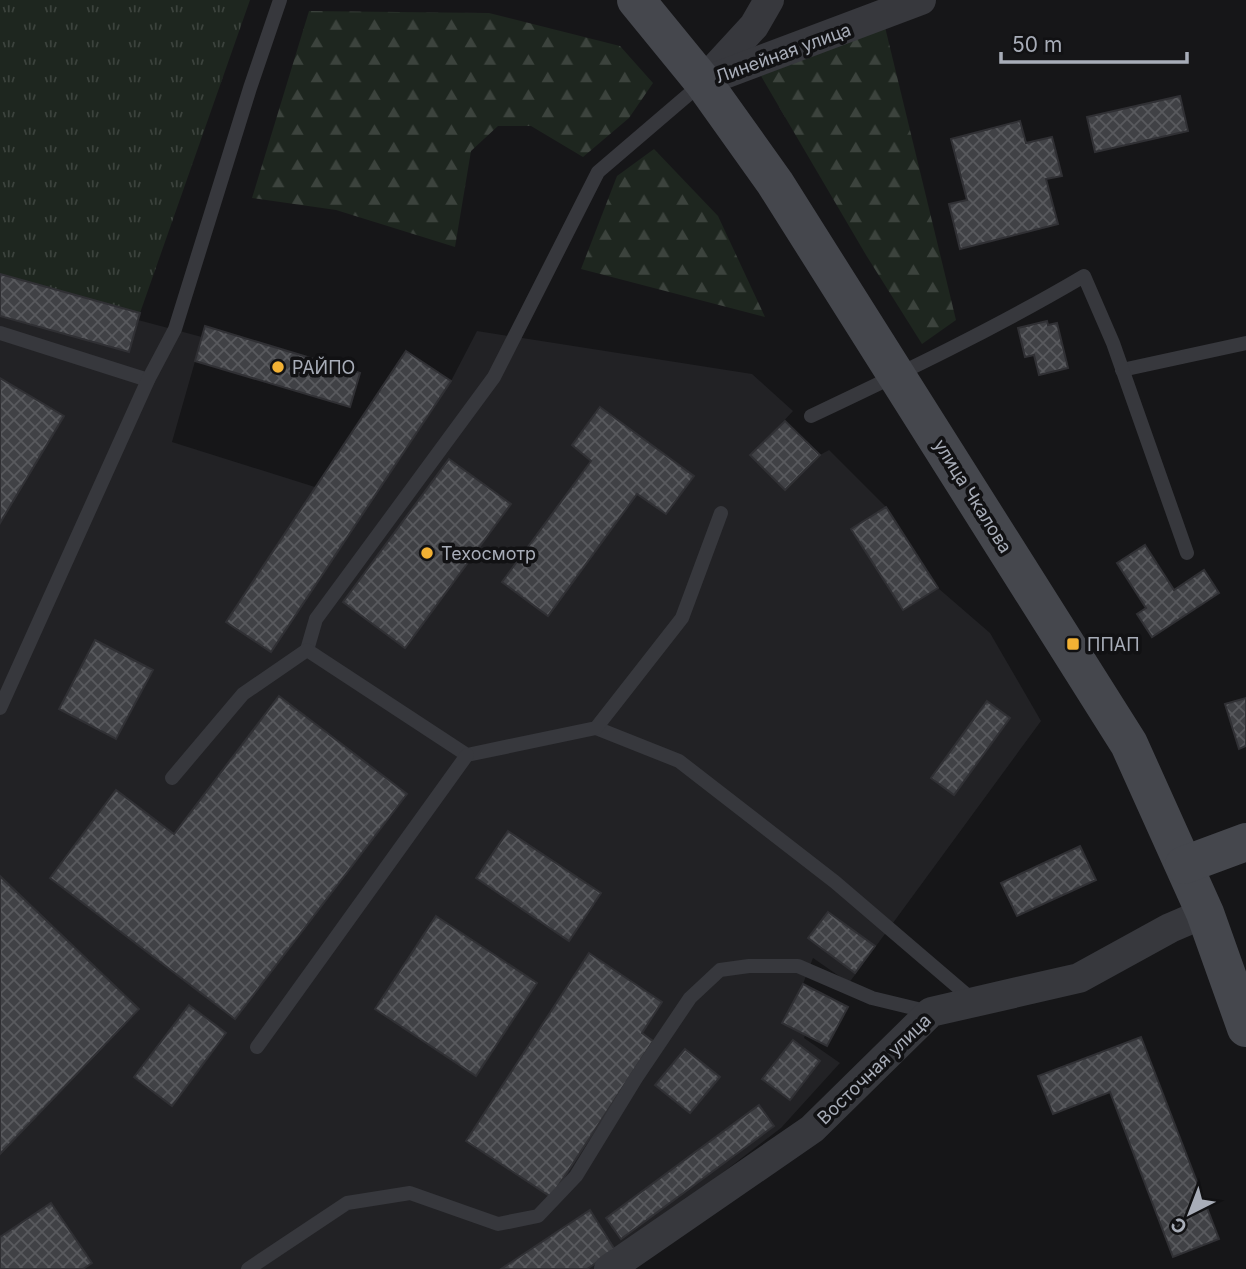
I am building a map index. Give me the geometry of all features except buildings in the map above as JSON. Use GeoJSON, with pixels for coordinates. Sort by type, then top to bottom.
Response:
{"type":"FeatureCollection","features":[{"type":"Feature","properties":{"kind":"main road","name":"улица Чкалова"},"geometry":{"type":"LineString","coordinates":[[636,0],[703,82],[775,183],[1129,744],[1205,913],[1246,1028]]}},
{"type":"Feature","properties":{"kind":"main road"},"geometry":{"type":"LineString","coordinates":[[1184,865],[1246,842]]}},
{"type":"Feature","properties":{"kind":"street","name":"Линейная улица"},"geometry":{"type":"LineString","coordinates":[[703,82],[754,26],[769,0]]}},
{"type":"Feature","properties":{"kind":"street","name":"Линейная улица"},"geometry":{"type":"LineString","coordinates":[[703,82],[921,0]]}},
{"type":"Feature","properties":{"kind":"street","name":"Восточная улица"},"geometry":{"type":"LineString","coordinates":[[610,1269],[811,1129],[931,1012],[1079,978],[1170,928],[1205,913]]}},
{"type":"Feature","properties":{"kind":"lane"},"geometry":{"type":"LineString","coordinates":[[0,708],[148,380],[175,329],[280,0]]}},
{"type":"Feature","properties":{"kind":"lane"},"geometry":{"type":"LineString","coordinates":[[172,778],[243,694],[307,650],[316,619],[494,377],[598,172],[703,82]]}},
{"type":"Feature","properties":{"kind":"lane"},"geometry":{"type":"LineString","coordinates":[[811,416],[898,376],[1026,311],[1084,276],[1122,370],[1187,553]]}},
{"type":"Feature","properties":{"kind":"lane"},"geometry":{"type":"LineString","coordinates":[[0,333],[148,380]]}},
{"type":"Feature","properties":{"kind":"lane"},"geometry":{"type":"LineString","coordinates":[[1122,370],[1246,343]]}},
{"type":"Feature","properties":{"kind":"lane"},"geometry":{"type":"LineString","coordinates":[[596,728],[682,618],[721,513]]}},
{"type":"Feature","properties":{"kind":"lane"},"geometry":{"type":"LineString","coordinates":[[307,650],[467,755]]}},
{"type":"Feature","properties":{"kind":"lane"},"geometry":{"type":"LineString","coordinates":[[257,1047],[467,755],[596,728],[679,761],[835,882],[975,1002]]}},
{"type":"Feature","properties":{"kind":"lane"},"geometry":{"type":"LineString","coordinates":[[248,1269],[347,1203],[410,1193],[498,1224],[538,1216],[576,1176],[636,1078],[690,998],[720,970],[749,966],[798,966],[872,998],[931,1012]]}},
{"type":"Feature","properties":{"kind":"shaded area"},"geometry":{"type":"Polygon","coordinates":[[[0,274],[140,313],[138,320],[202,337],[172,442],[315,487],[406,351],[451,381],[477,331],[752,374],[793,411],[751,456],[785,490],[820,455],[829,450],[886,507],[851,529],[903,610],[938,588],[990,633],[1041,721],[849,983],[813,958],[783,1023],[805,1035],[804,1038],[840,1063],[781,1128],[597,1269],[0,1269],[0,274]]]}},
{"type":"Feature","properties":{"kind":"green space"},"geometry":{"type":"Polygon","coordinates":[[[0,0],[250,0],[140,313],[0,274],[0,0]]]}},
{"type":"Feature","properties":{"kind":"green space"},"geometry":{"type":"Polygon","coordinates":[[[309,11],[489,13],[620,46],[653,83],[629,118],[583,157],[531,126],[498,126],[471,151],[455,247],[336,210],[252,198],[309,11]]]}},
{"type":"Feature","properties":{"kind":"green space"},"geometry":{"type":"Polygon","coordinates":[[[885,27],[956,320],[922,344],[866,255],[761,76],[885,27]]]}},
{"type":"Feature","properties":{"kind":"green space"},"geometry":{"type":"Polygon","coordinates":[[[654,149],[718,216],[765,317],[581,269],[617,176],[654,149]]]}},
{"type":"Feature","properties":{"kind":"place","name":"РАЙПО"},"geometry":{"type":"Point","coordinates":[278,367]}},
{"type":"Feature","properties":{"kind":"place","name":"Техосмотр"},"geometry":{"type":"Point","coordinates":[427,553]}},
{"type":"Feature","properties":{"kind":"place","name":"ППАП"},"geometry":{"type":"Point","coordinates":[1073,644]}}]}
